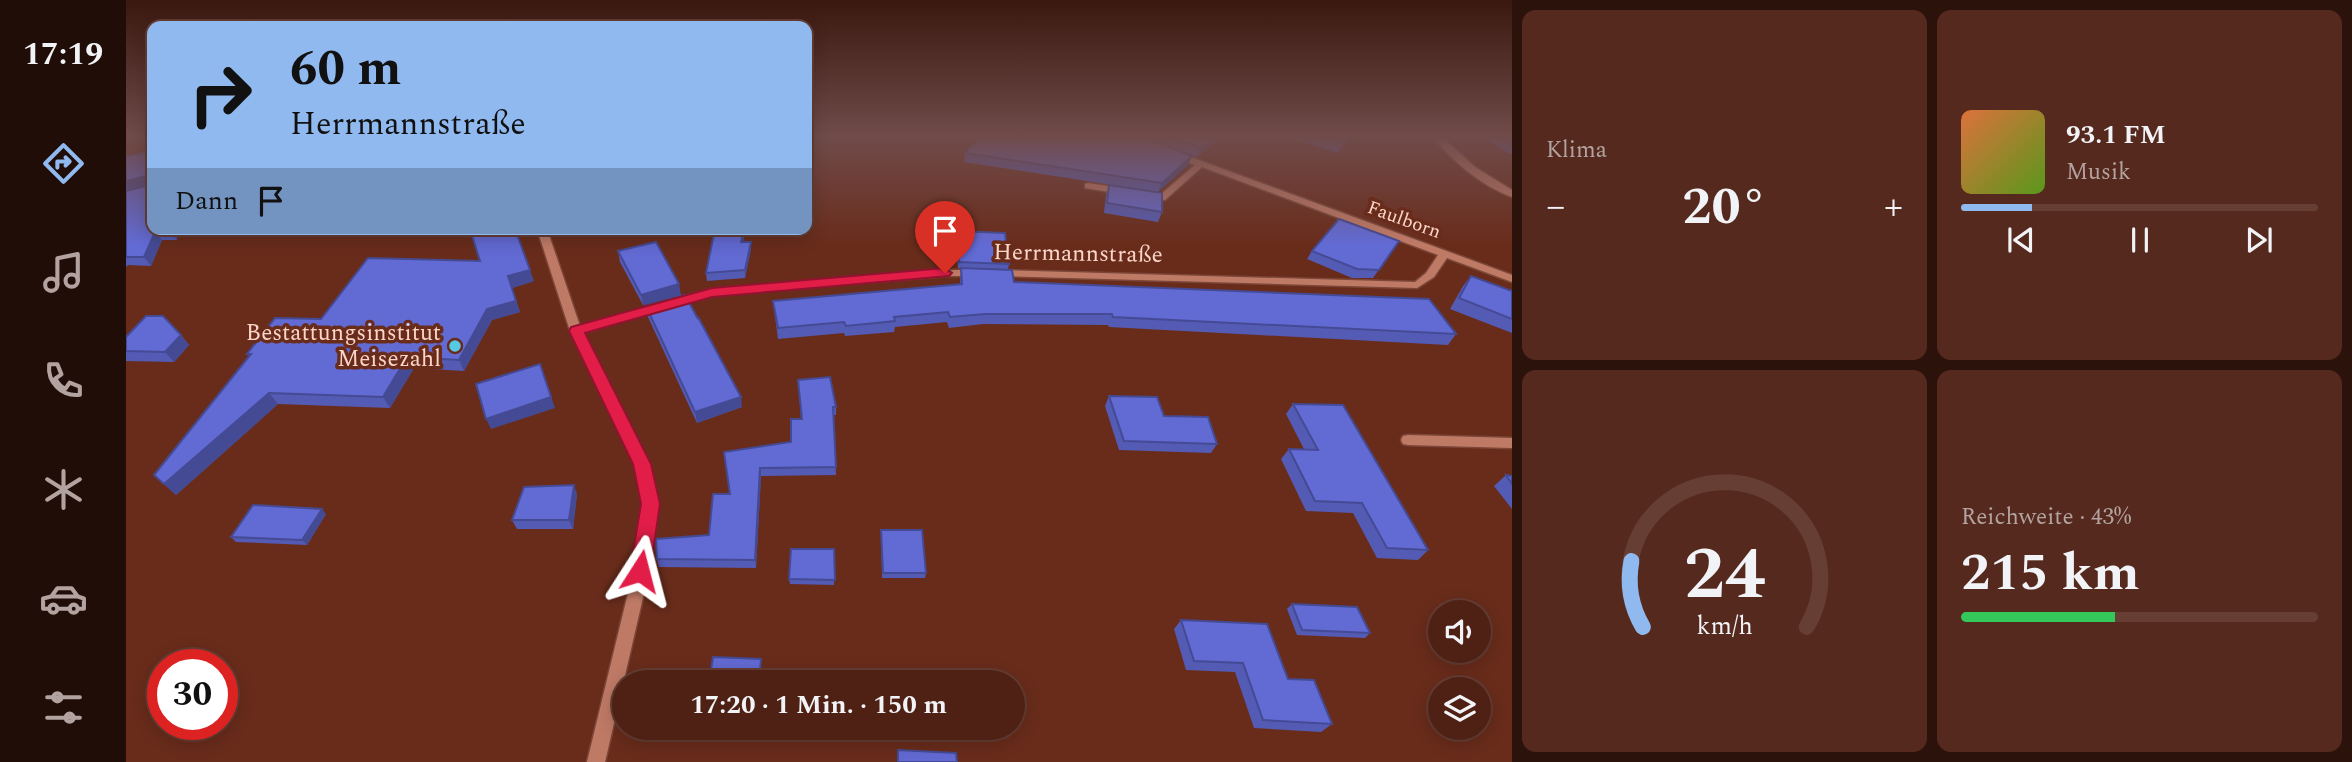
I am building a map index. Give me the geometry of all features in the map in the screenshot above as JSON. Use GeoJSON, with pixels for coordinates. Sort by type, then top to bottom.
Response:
{"type":"FeatureCollection","features":[{"type":"Feature","properties":{"kind":"street"},"geometry":{"type":"LineString","coordinates":[[1087,186],[1162,198],[1191,173]]}},
{"type":"Feature","properties":{"kind":"street","name":"Faulborn"},"geometry":{"type":"LineString","coordinates":[[1224,173],[1512,279]]}},
{"type":"Feature","properties":{"kind":"street"},"geometry":{"type":"LineString","coordinates":[[1474,173],[1512,194]]}},
{"type":"Feature","properties":{"kind":"street"},"geometry":{"type":"LineString","coordinates":[[544,235],[576,331],[642,464],[650,504],[636,593],[596,762]]}},
{"type":"Feature","properties":{"kind":"street","name":"Herrmannstraße"},"geometry":{"type":"LineString","coordinates":[[576,331],[712,292],[945,273],[1417,285],[1430,275],[1445,253]]}},
{"type":"Feature","properties":{"kind":"street"},"geometry":{"type":"LineString","coordinates":[[1408,440],[1512,443]]}},
{"type":"Feature","properties":{"kind":"building"},"geometry":{"type":"Polygon","coordinates":[[[126,173],[147,173],[147,179],[146,176],[126,181],[126,173]]]}},
{"type":"Feature","properties":{"kind":"building"},"geometry":{"type":"Polygon","coordinates":[[[1093,173],[1174,173],[1162,183],[1093,173]]]}},
{"type":"Feature","properties":{"kind":"building"},"geometry":{"type":"Polygon","coordinates":[[[1109,185],[1162,193],[1162,212],[1107,203],[1109,185]]]}},
{"type":"Feature","properties":{"kind":"building"},"geometry":{"type":"Polygon","coordinates":[[[147,186],[147,235],[154,235],[144,257],[126,257],[126,191],[147,186]]]}},
{"type":"Feature","properties":{"kind":"building"},"geometry":{"type":"Polygon","coordinates":[[[1339,219],[1399,241],[1379,270],[1357,269],[1312,251],[1339,219]]]}},
{"type":"Feature","properties":{"kind":"building"},"geometry":{"type":"Polygon","coordinates":[[[957,231],[1005,233],[1009,264],[959,262],[957,231]]]}},
{"type":"Feature","properties":{"kind":"building"},"geometry":{"type":"Polygon","coordinates":[[[472,235],[517,235],[530,270],[508,276],[516,301],[487,309],[459,360],[407,357],[383,397],[269,393],[164,484],[154,475],[251,354],[247,354],[275,318],[321,319],[368,258],[480,261],[472,235]]]}},
{"type":"Feature","properties":{"kind":"building"},"geometry":{"type":"Polygon","coordinates":[[[714,235],[743,235],[741,242],[751,242],[745,270],[706,273],[714,235]]]}},
{"type":"Feature","properties":{"kind":"building"},"geometry":{"type":"Polygon","coordinates":[[[656,242],[679,284],[641,295],[618,251],[656,242]]]}},
{"type":"Feature","properties":{"kind":"building"},"geometry":{"type":"Polygon","coordinates":[[[961,268],[1012,270],[1014,282],[1429,299],[1456,334],[1113,317],[1112,314],[985,314],[950,317],[948,312],[894,317],[895,321],[846,326],[844,322],[778,328],[773,301],[962,284],[961,268]]]}},
{"type":"Feature","properties":{"kind":"building"},"geometry":{"type":"Polygon","coordinates":[[[1471,276],[1512,291],[1512,319],[1459,298],[1471,276]]]}},
{"type":"Feature","properties":{"kind":"building"},"geometry":{"type":"Polygon","coordinates":[[[685,295],[741,397],[695,412],[646,306],[685,295]]]}},
{"type":"Feature","properties":{"kind":"building"},"geometry":{"type":"Polygon","coordinates":[[[146,316],[163,316],[181,335],[165,352],[126,351],[126,337],[146,316]]]}},
{"type":"Feature","properties":{"kind":"building"},"geometry":{"type":"Polygon","coordinates":[[[540,364],[551,397],[486,419],[476,384],[540,364]]]}},
{"type":"Feature","properties":{"kind":"building"},"geometry":{"type":"Polygon","coordinates":[[[830,377],[836,407],[833,407],[836,467],[760,468],[755,560],[657,559],[656,539],[709,535],[713,494],[730,494],[724,452],[791,442],[791,419],[802,419],[798,380],[830,377]]]}},
{"type":"Feature","properties":{"kind":"building"},"geometry":{"type":"Polygon","coordinates":[[[1109,396],[1157,397],[1164,416],[1208,417],[1217,444],[1124,441],[1109,396]]]}},
{"type":"Feature","properties":{"kind":"building"},"geometry":{"type":"Polygon","coordinates":[[[1293,404],[1343,405],[1428,550],[1387,548],[1362,503],[1315,501],[1289,449],[1318,450],[1293,404]]]}},
{"type":"Feature","properties":{"kind":"building"},"geometry":{"type":"Polygon","coordinates":[[[574,485],[569,520],[512,520],[524,487],[574,485]]]}},
{"type":"Feature","properties":{"kind":"building"},"geometry":{"type":"Polygon","coordinates":[[[253,505],[322,509],[302,540],[231,537],[253,505]]]}},
{"type":"Feature","properties":{"kind":"building"},"geometry":{"type":"Polygon","coordinates":[[[881,530],[922,530],[926,573],[883,573],[881,530]]]}},
{"type":"Feature","properties":{"kind":"building"},"geometry":{"type":"Polygon","coordinates":[[[791,549],[834,549],[835,580],[789,579],[791,549]]]}},
{"type":"Feature","properties":{"kind":"building"},"geometry":{"type":"Polygon","coordinates":[[[1292,604],[1357,607],[1370,633],[1302,630],[1292,604]]]}},
{"type":"Feature","properties":{"kind":"building"},"geometry":{"type":"Polygon","coordinates":[[[1181,620],[1267,624],[1288,679],[1314,680],[1332,724],[1263,720],[1243,663],[1194,661],[1181,620]]]}},
{"type":"Feature","properties":{"kind":"building"},"geometry":{"type":"Polygon","coordinates":[[[713,657],[761,659],[760,670],[711,670],[713,657]]]}},
{"type":"Feature","properties":{"kind":"building"},"geometry":{"type":"Polygon","coordinates":[[[898,750],[956,753],[957,762],[898,762],[898,750]]]}},
{"type":"Feature","properties":{"kind":"place","name":"Bestattungsinstitut Meisezahl"},"geometry":{"type":"Point","coordinates":[455,346]}},
{"type":"Feature","properties":{"kind":"route"},"geometry":{"type":"LineString","coordinates":[[640,571],[650,504],[642,464],[576,331],[712,292],[945,273]]}}]}
